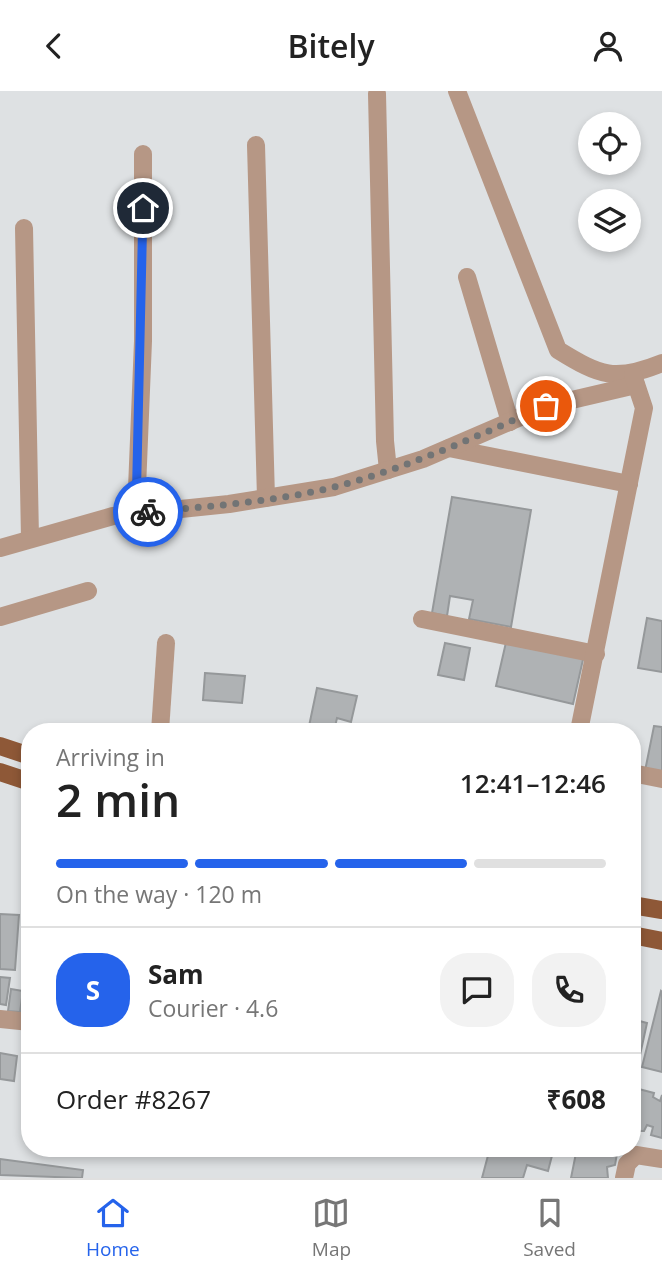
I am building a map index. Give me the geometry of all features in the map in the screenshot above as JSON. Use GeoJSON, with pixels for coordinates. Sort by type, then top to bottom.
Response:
{"type":"FeatureCollection","features":[{"type":"Feature","properties":{"kind":"main road"},"geometry":{"type":"LineString","coordinates":[[0,746],[21,753]]}},
{"type":"Feature","properties":{"kind":"main road"},"geometry":{"type":"LineString","coordinates":[[0,772],[21,779]]}},
{"type":"Feature","properties":{"kind":"main road"},"geometry":{"type":"LineString","coordinates":[[641,906],[662,910]]}},
{"type":"Feature","properties":{"kind":"main road"},"geometry":{"type":"LineString","coordinates":[[641,937],[662,941]]}},
{"type":"Feature","properties":{"kind":"street"},"geometry":{"type":"LineString","coordinates":[[457,91],[558,350],[593,372],[634,380]]}},
{"type":"Feature","properties":{"kind":"street"},"geometry":{"type":"LineString","coordinates":[[377,94],[385,441],[388,470]]}},
{"type":"Feature","properties":{"kind":"street"},"geometry":{"type":"LineString","coordinates":[[256,145],[266,498]]}},
{"type":"Feature","properties":{"kind":"street"},"geometry":{"type":"LineString","coordinates":[[136,513],[143,341],[144,154]]}},
{"type":"Feature","properties":{"kind":"street"},"geometry":{"type":"LineString","coordinates":[[24,228],[30,538]]}},
{"type":"Feature","properties":{"kind":"street"},"geometry":{"type":"LineString","coordinates":[[467,277],[510,422]]}},
{"type":"Feature","properties":{"kind":"street"},"geometry":{"type":"LineString","coordinates":[[0,548],[113,516],[334,487],[449,448],[546,406],[634,380],[662,363]]}},
{"type":"Feature","properties":{"kind":"street"},"geometry":{"type":"LineString","coordinates":[[581,723],[643,408],[634,380]]}},
{"type":"Feature","properties":{"kind":"street"},"geometry":{"type":"LineString","coordinates":[[449,448],[629,484]]}},
{"type":"Feature","properties":{"kind":"street"},"geometry":{"type":"LineString","coordinates":[[0,617],[88,591]]}},
{"type":"Feature","properties":{"kind":"street"},"geometry":{"type":"LineString","coordinates":[[422,619],[596,654]]}},
{"type":"Feature","properties":{"kind":"street"},"geometry":{"type":"LineString","coordinates":[[161,723],[166,643]]}},
{"type":"Feature","properties":{"kind":"street"},"geometry":{"type":"LineString","coordinates":[[641,775],[662,779]]}},
{"type":"Feature","properties":{"kind":"street"},"geometry":{"type":"LineString","coordinates":[[0,1019],[21,1022]]}},
{"type":"Feature","properties":{"kind":"street"},"geometry":{"type":"LineString","coordinates":[[641,1156],[662,1159]]}},
{"type":"Feature","properties":{"kind":"street"},"geometry":{"type":"LineString","coordinates":[[624,1178],[627,1164],[634,1157]]}},
{"type":"Feature","properties":{"kind":"building"},"geometry":{"type":"Polygon","coordinates":[[[452,497],[531,510],[511,627],[469,619],[473,600],[450,596],[447,616],[432,613],[452,497]]]}},
{"type":"Feature","properties":{"kind":"building"},"geometry":{"type":"Polygon","coordinates":[[[647,618],[662,621],[662,672],[638,668],[647,618]]]}},
{"type":"Feature","properties":{"kind":"building"},"geometry":{"type":"Polygon","coordinates":[[[507,638],[584,655],[573,704],[496,686],[507,638]]]}},
{"type":"Feature","properties":{"kind":"building"},"geometry":{"type":"Polygon","coordinates":[[[445,643],[470,648],[464,680],[438,675],[445,643]]]}},
{"type":"Feature","properties":{"kind":"building"},"geometry":{"type":"Polygon","coordinates":[[[205,673],[245,676],[242,703],[203,700],[205,673]]]}},
{"type":"Feature","properties":{"kind":"building"},"geometry":{"type":"Polygon","coordinates":[[[317,688],[357,696],[351,722],[337,718],[336,723],[310,723],[317,688]]]}},
{"type":"Feature","properties":{"kind":"building"},"geometry":{"type":"Polygon","coordinates":[[[654,726],[662,727],[662,774],[645,771],[654,726]]]}},
{"type":"Feature","properties":{"kind":"building"},"geometry":{"type":"Polygon","coordinates":[[[0,914],[19,915],[15,970],[0,969],[0,914]]]}},
{"type":"Feature","properties":{"kind":"building"},"geometry":{"type":"Polygon","coordinates":[[[0,977],[10,978],[6,1005],[0,1004],[0,977]]]}},
{"type":"Feature","properties":{"kind":"building"},"geometry":{"type":"Polygon","coordinates":[[[11,989],[21,991],[20,1012],[8,1011],[11,989]]]}},
{"type":"Feature","properties":{"kind":"building"},"geometry":{"type":"Polygon","coordinates":[[[662,992],[662,1072],[642,1067],[662,992]]]}},
{"type":"Feature","properties":{"kind":"building"},"geometry":{"type":"Polygon","coordinates":[[[641,1021],[647,1023],[641,1051],[641,1021]]]}},
{"type":"Feature","properties":{"kind":"building"},"geometry":{"type":"Polygon","coordinates":[[[0,1053],[17,1056],[14,1081],[0,1079],[0,1053]]]}},
{"type":"Feature","properties":{"kind":"building"},"geometry":{"type":"Polygon","coordinates":[[[641,1090],[654,1093],[653,1097],[660,1101],[662,1095],[662,1138],[651,1135],[653,1127],[647,1125],[644,1131],[641,1131],[641,1090]]]}},
{"type":"Feature","properties":{"kind":"building"},"geometry":{"type":"Polygon","coordinates":[[[488,1157],[552,1157],[548,1171],[527,1165],[523,1178],[482,1178],[488,1157]]]}},
{"type":"Feature","properties":{"kind":"building"},"geometry":{"type":"Polygon","coordinates":[[[575,1157],[616,1157],[615,1165],[607,1167],[608,1178],[571,1178],[575,1157]]]}},
{"type":"Feature","properties":{"kind":"building"},"geometry":{"type":"Polygon","coordinates":[[[0,1159],[83,1170],[82,1178],[0,1175],[0,1159]]]}},
{"type":"Feature","properties":{"kind":"way so far"},"geometry":{"type":"LineString","coordinates":[[148,512],[229,505],[334,487],[423,459],[546,406]]}},
{"type":"Feature","properties":{"kind":"route"},"geometry":{"type":"LineString","coordinates":[[143,208],[143,341],[136,513],[148,512]]}}]}
